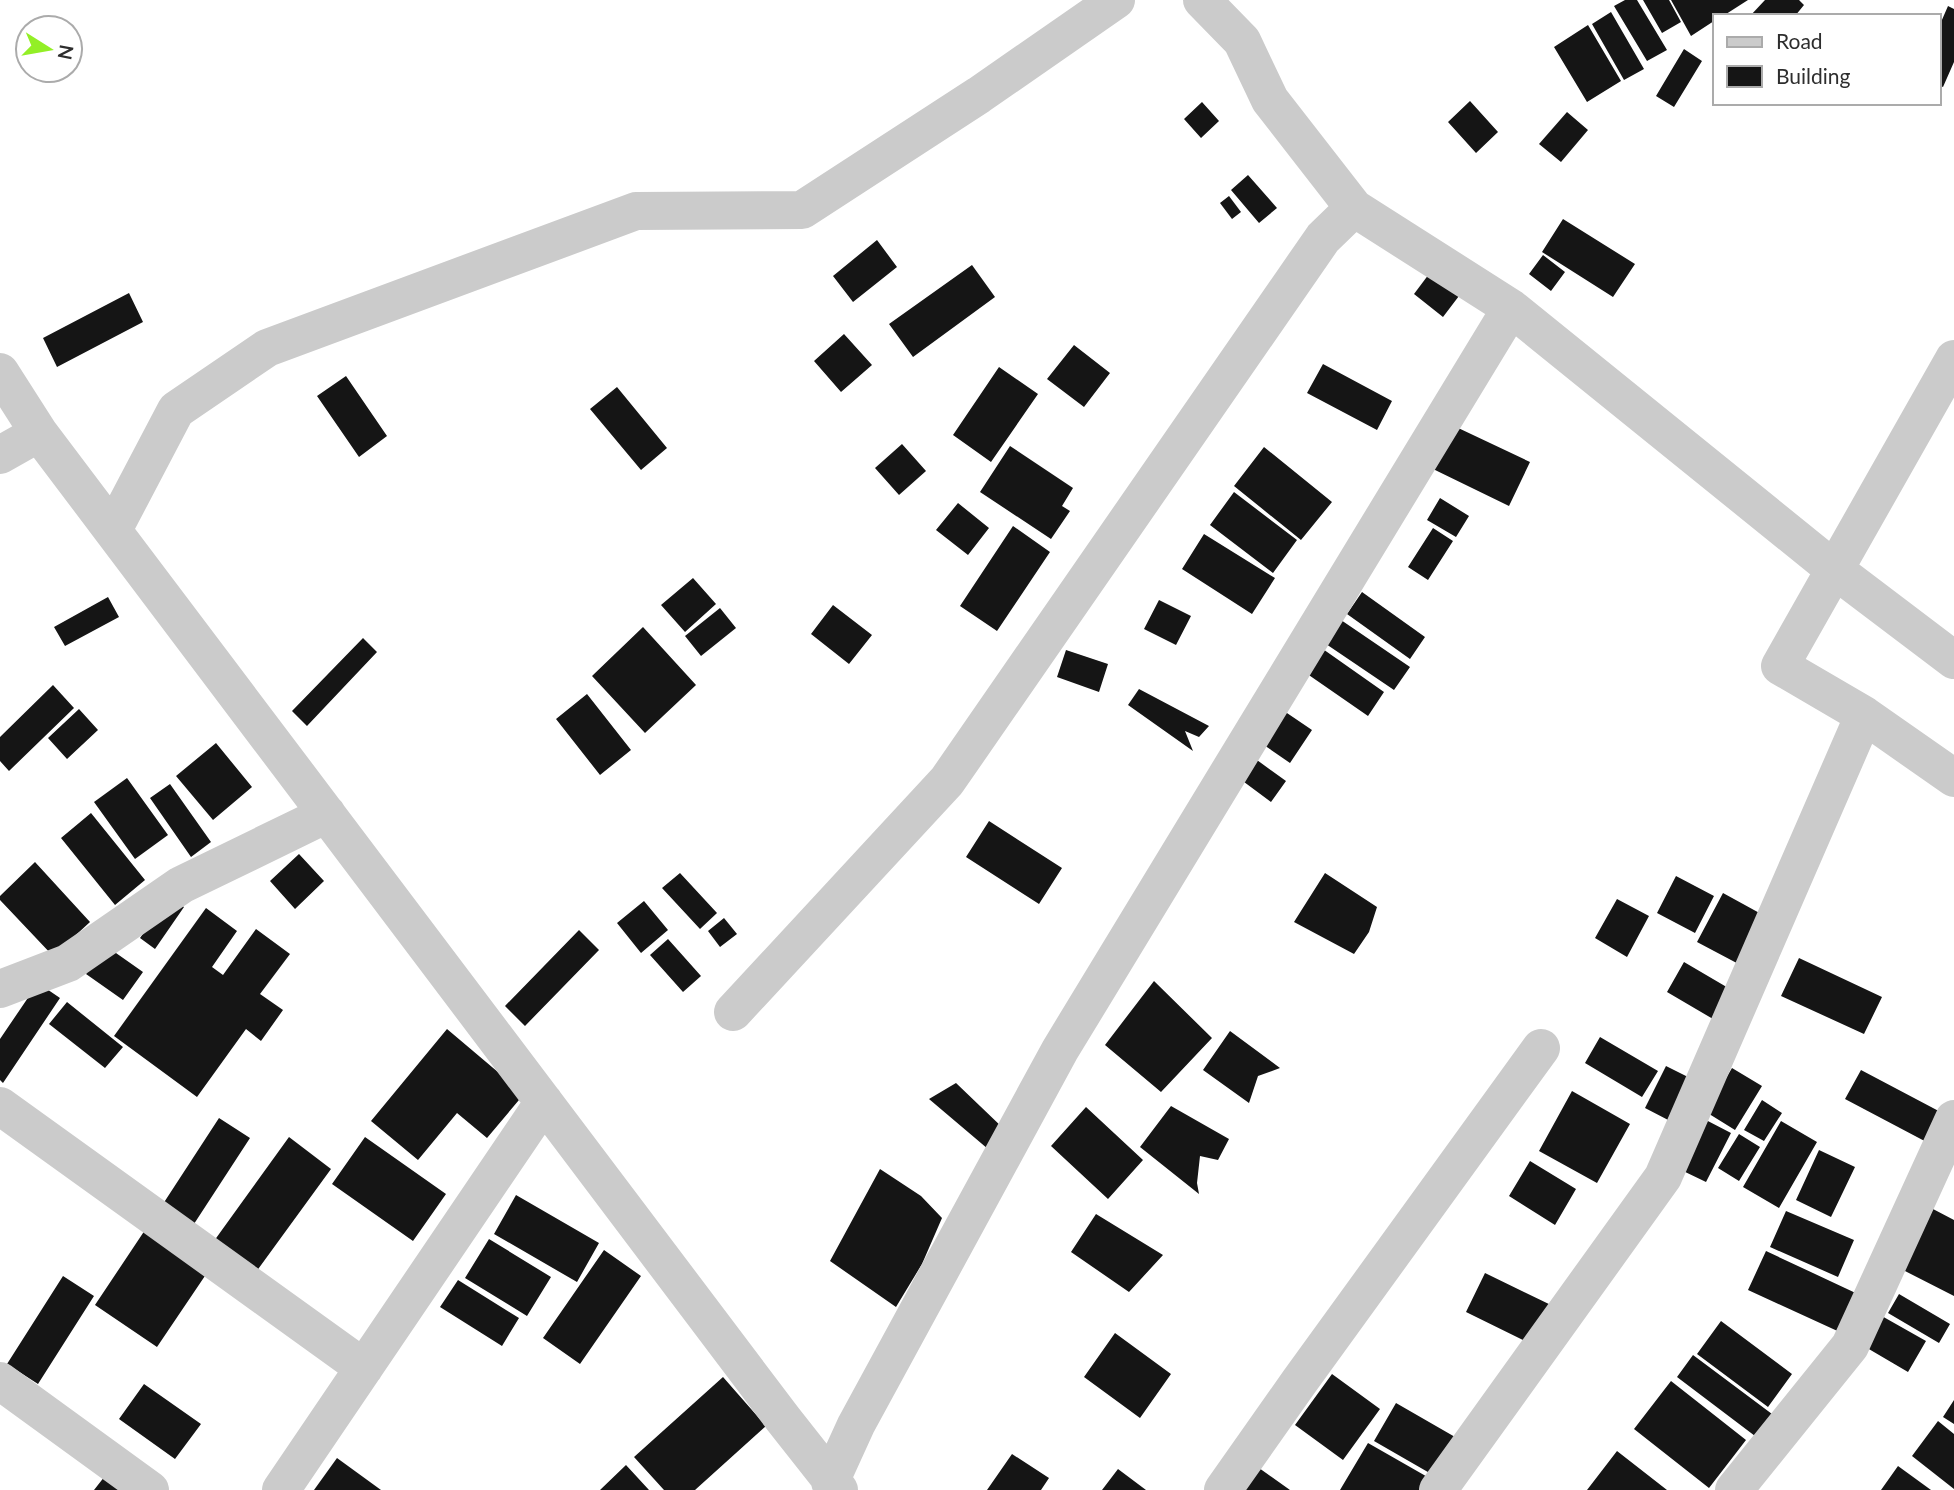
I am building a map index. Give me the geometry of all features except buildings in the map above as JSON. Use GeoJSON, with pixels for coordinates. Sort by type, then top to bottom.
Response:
{"type":"FeatureCollection","features":[{"type":"Feature","properties":{"kind":"street"},"geometry":{"type":"LineString","coordinates":[[113,530],[176,410],[267,348],[636,211],[802,210],[979,95],[1116,0]]}},
{"type":"Feature","properties":{"kind":"street"},"geometry":{"type":"LineString","coordinates":[[1202,0],[1242,41],[1270,100],[1354,208],[1511,308],[1835,570],[1954,660]]}},
{"type":"Feature","properties":{"kind":"street"},"geometry":{"type":"LineString","coordinates":[[733,1012],[947,781],[1323,238],[1354,208]]}},
{"type":"Feature","properties":{"kind":"street"},"geometry":{"type":"LineString","coordinates":[[835,1486],[856,1425],[1060,1050],[1511,308]]}},
{"type":"Feature","properties":{"kind":"street"},"geometry":{"type":"LineString","coordinates":[[1954,359],[1780,666],[1864,715],[1954,778]]}},
{"type":"Feature","properties":{"kind":"street"},"geometry":{"type":"LineString","coordinates":[[0,372],[39,433],[835,1486]]}},
{"type":"Feature","properties":{"kind":"street"},"geometry":{"type":"LineString","coordinates":[[0,455],[39,433]]}},
{"type":"Feature","properties":{"kind":"street"},"geometry":{"type":"LineString","coordinates":[[1438,1490],[1663,1177],[1864,715]]}},
{"type":"Feature","properties":{"kind":"street"},"geometry":{"type":"LineString","coordinates":[[0,989],[68,963],[181,885],[327,814]]}},
{"type":"Feature","properties":{"kind":"street"},"geometry":{"type":"LineString","coordinates":[[1223,1490],[1298,1382],[1541,1048]]}},
{"type":"Feature","properties":{"kind":"street"},"geometry":{"type":"LineString","coordinates":[[281,1490],[544,1102]]}},
{"type":"Feature","properties":{"kind":"street"},"geometry":{"type":"LineString","coordinates":[[0,1106],[364,1368]]}},
{"type":"Feature","properties":{"kind":"street"},"geometry":{"type":"LineString","coordinates":[[1734,1490],[1850,1346],[1954,1119]]}},
{"type":"Feature","properties":{"kind":"street"},"geometry":{"type":"LineString","coordinates":[[0,1381],[150,1490]]}}]}
